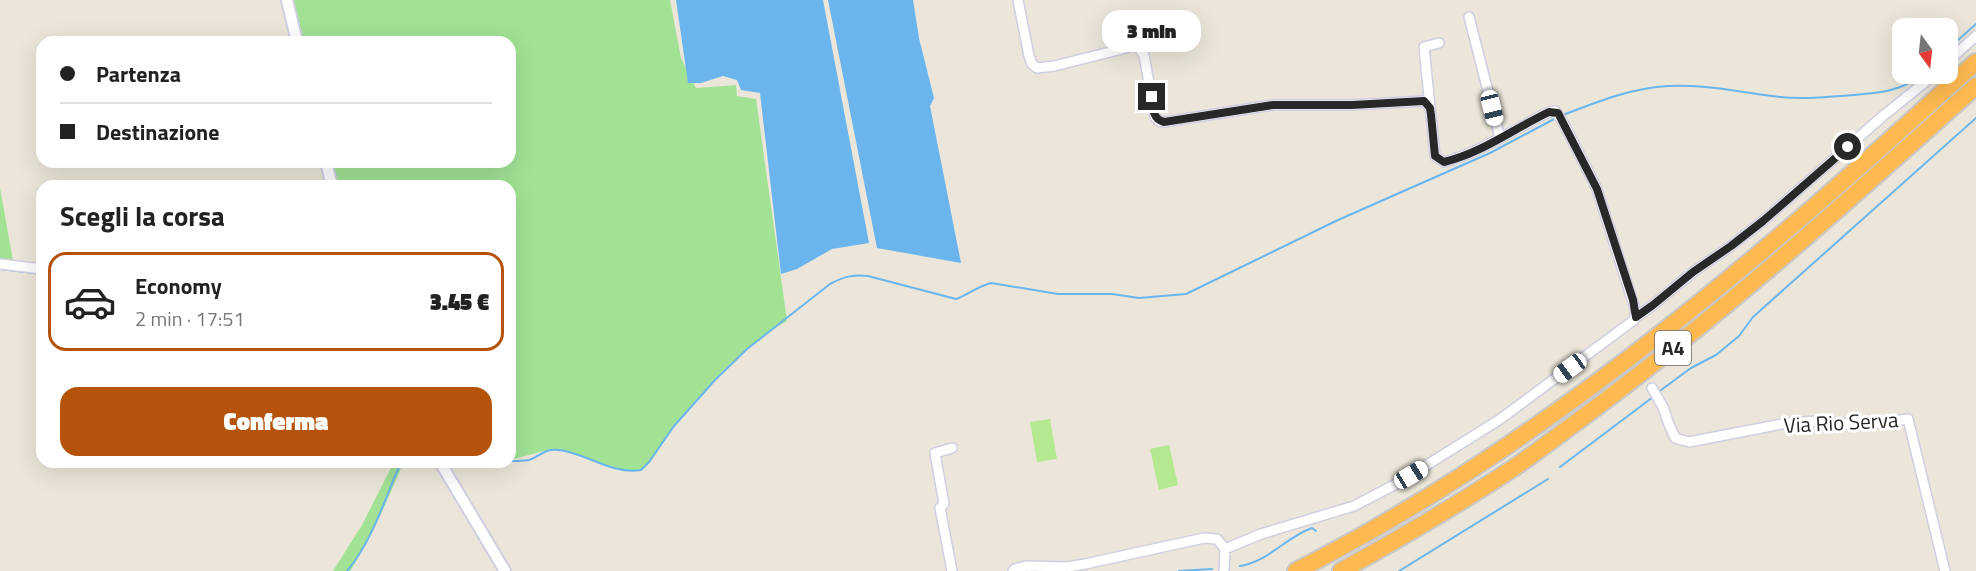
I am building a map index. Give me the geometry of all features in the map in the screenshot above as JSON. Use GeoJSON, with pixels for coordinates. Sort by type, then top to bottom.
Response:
{"type":"FeatureCollection","features":[{"type":"Feature","properties":{"kind":"highway","name":"A4"},"geometry":{"type":"LineString","coordinates":[[1296,571],[1458,477],[1570,403],[1637,353],[1772,243],[1976,62]]}},
{"type":"Feature","properties":{"kind":"highway","name":"A4"},"geometry":{"type":"LineString","coordinates":[[1341,571],[1394,542],[1513,468],[1630,383],[1712,318],[1976,86]]}},
{"type":"Feature","properties":{"kind":"street"},"geometry":{"type":"LineString","coordinates":[[287,0],[296,36]]}},
{"type":"Feature","properties":{"kind":"street"},"geometry":{"type":"LineString","coordinates":[[1018,0],[1029,56],[1032,64],[1037,68],[1138,47],[1144,55],[1155,117],[1159,121],[1172,122],[1273,105],[1352,105],[1415,100],[1424,101],[1430,108]]}},
{"type":"Feature","properties":{"kind":"street"},"geometry":{"type":"LineString","coordinates":[[1469,17],[1500,138]]}},
{"type":"Feature","properties":{"kind":"street"},"geometry":{"type":"LineString","coordinates":[[1958,53],[1976,36]]}},
{"type":"Feature","properties":{"kind":"street"},"geometry":{"type":"LineString","coordinates":[[1439,43],[1424,47],[1435,156],[1444,162],[1457,158],[1555,111],[1561,118],[1597,189],[1633,300],[1636,317]]}},
{"type":"Feature","properties":{"kind":"street"},"geometry":{"type":"LineString","coordinates":[[1225,549],[1261,534],[1354,506],[1398,483],[1499,420],[1622,330],[1693,272],[1763,221],[1923,84]]}},
{"type":"Feature","properties":{"kind":"street"},"geometry":{"type":"LineString","coordinates":[[0,264],[36,267]]}},
{"type":"Feature","properties":{"kind":"street","name":"Via Rio Serva"},"geometry":{"type":"LineString","coordinates":[[1655,393],[1675,438],[1689,442],[1787,423],[1818,421],[1862,425],[1908,420],[1945,571]]}},
{"type":"Feature","properties":{"kind":"street"},"geometry":{"type":"LineString","coordinates":[[952,448],[935,453],[944,504],[940,508],[952,571]]}},
{"type":"Feature","properties":{"kind":"street"},"geometry":{"type":"LineString","coordinates":[[444,468],[505,571]]}},
{"type":"Feature","properties":{"kind":"street"},"geometry":{"type":"LineString","coordinates":[[1013,571],[1026,566],[1067,567],[1085,564],[1204,538],[1217,539],[1225,549],[1224,571]]}},
{"type":"Feature","properties":{"kind":"green space"},"geometry":{"type":"Polygon","coordinates":[[[288,0],[670,0],[681,58],[696,88],[736,85],[737,96],[756,99],[787,321],[740,354],[712,382],[686,411],[651,461],[641,470],[622,470],[561,450],[551,449],[516,458],[516,180],[334,180],[330,168],[516,168],[516,36],[296,36],[288,0]]]}},
{"type":"Feature","properties":{"kind":"green space"},"geometry":{"type":"Polygon","coordinates":[[[0,188],[13,261],[0,265],[0,188]]]}},
{"type":"Feature","properties":{"kind":"green space"},"geometry":{"type":"Polygon","coordinates":[[[1050,419],[1057,459],[1037,462],[1030,422],[1050,419]]]}},
{"type":"Feature","properties":{"kind":"green space"},"geometry":{"type":"Polygon","coordinates":[[[1169,445],[1178,485],[1159,490],[1150,449],[1169,445]]]}},
{"type":"Feature","properties":{"kind":"green space"},"geometry":{"type":"Polygon","coordinates":[[[391,468],[401,468],[381,514],[354,565],[350,571],[333,571],[362,525],[391,468]]]}},
{"type":"Feature","properties":{"kind":"water"},"geometry":{"type":"Polygon","coordinates":[[[676,0],[823,0],[869,243],[832,249],[797,269],[781,274],[760,93],[741,90],[737,80],[723,76],[701,83],[688,83],[676,0]]]}},
{"type":"Feature","properties":{"kind":"water"},"geometry":{"type":"Polygon","coordinates":[[[828,0],[913,0],[919,38],[934,98],[930,106],[961,263],[877,248],[828,0]]]}},
{"type":"Feature","properties":{"kind":"waterway"},"geometry":{"type":"LineString","coordinates":[[1958,40],[1976,24]]}},
{"type":"Feature","properties":{"kind":"waterway"},"geometry":{"type":"LineString","coordinates":[[1563,115],[1614,96],[1654,87],[1694,86],[1803,98],[1872,93],[1899,88],[1907,84]]}},
{"type":"Feature","properties":{"kind":"waterway"},"geometry":{"type":"LineString","coordinates":[[516,461],[529,460],[546,451],[559,450],[609,467],[630,471],[641,470],[674,426],[715,380],[747,349],[830,284],[844,278],[858,275],[868,276],[956,299],[991,283],[1058,294],[1112,294],[1139,298],[1186,294],[1338,220],[1490,153],[1558,117]]}},
{"type":"Feature","properties":{"kind":"waterway"},"geometry":{"type":"LineString","coordinates":[[1657,393],[1691,368],[1716,355],[1739,336],[1753,317],[1976,118]]}},
{"type":"Feature","properties":{"kind":"waterway"},"geometry":{"type":"LineString","coordinates":[[0,269],[36,273]]}},
{"type":"Feature","properties":{"kind":"waterway"},"geometry":{"type":"LineString","coordinates":[[1560,467],[1653,397]]}},
{"type":"Feature","properties":{"kind":"waterway"},"geometry":{"type":"LineString","coordinates":[[347,571],[364,546],[399,468]]}},
{"type":"Feature","properties":{"kind":"waterway"},"geometry":{"type":"LineString","coordinates":[[1399,571],[1548,479]]}},
{"type":"Feature","properties":{"kind":"waterway"},"geometry":{"type":"LineString","coordinates":[[1240,566],[1259,560],[1303,532],[1312,528],[1316,531]]}},
{"type":"Feature","properties":{"kind":"waterway"},"geometry":{"type":"LineString","coordinates":[[1179,571],[1212,569]]}},
{"type":"Feature","properties":{"kind":"route"},"geometry":{"type":"LineString","coordinates":[[1152,97],[1155,117],[1164,122],[1273,105],[1352,105],[1424,101],[1430,108],[1435,156],[1444,162],[1555,111],[1563,122],[1597,189],[1633,300],[1636,317],[1674,286],[1763,221],[1848,147]]}}]}
